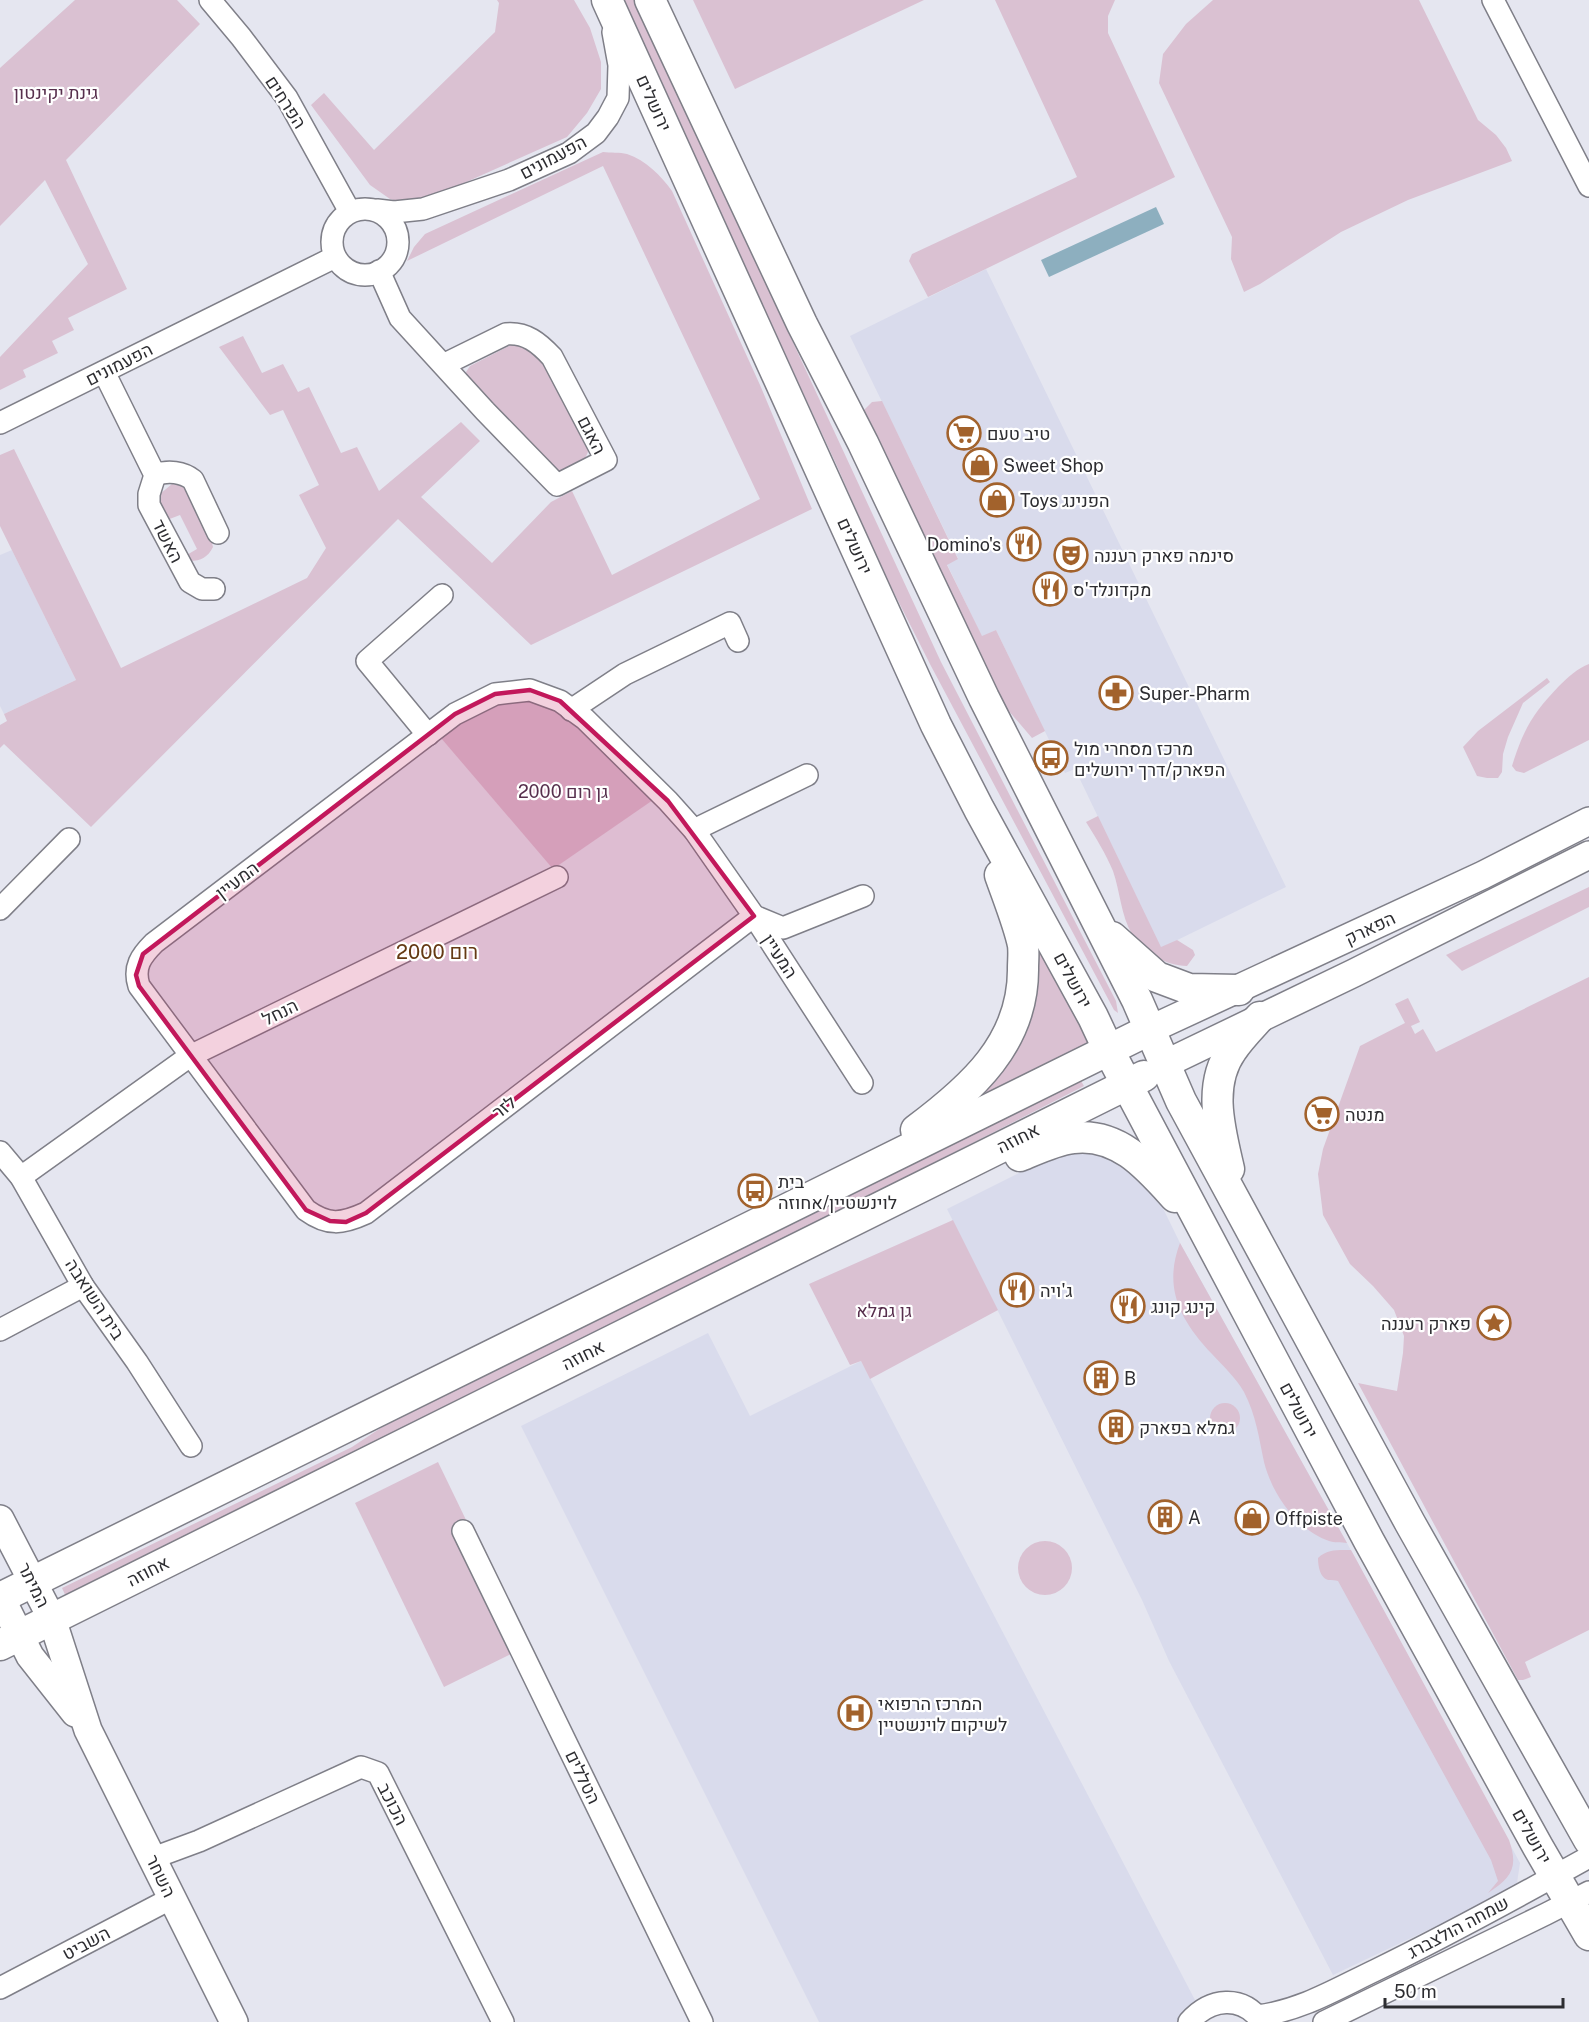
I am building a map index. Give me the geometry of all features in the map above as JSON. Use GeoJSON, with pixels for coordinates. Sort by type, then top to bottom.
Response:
{"type":"FeatureCollection","features":[{"type":"Feature","properties":{"kind":"main road"},"geometry":{"type":"LineString","coordinates":[[650,0],[802,324],[863,443],[984,698],[1137,1000],[1181,1101],[1410,1523],[1589,1840]]}},
{"type":"Feature","properties":{"kind":"main road","name":"ירושלים"},"geometry":{"type":"LineString","coordinates":[[608,1],[936,724],[979,809],[1053,944],[1369,1541],[1555,1876],[1579,1897],[1589,1935]]}},
{"type":"Feature","properties":{"kind":"main road"},"geometry":{"type":"LineString","coordinates":[[810,1197],[902,1140],[946,1107],[986,1068],[1005,1042],[1019,1004],[1023,980],[1023,945],[979,809]]}},
{"type":"Feature","properties":{"kind":"main road"},"geometry":{"type":"LineString","coordinates":[[1100,927],[1157,977],[1190,989],[1239,990]]}},
{"type":"Feature","properties":{"kind":"main road"},"geometry":{"type":"LineString","coordinates":[[1237,1204],[1221,1132],[1218,1090],[1224,1065],[1231,1051],[1260,1017]]}},
{"type":"Feature","properties":{"kind":"main road","name":"אחוזה"},"geometry":{"type":"LineString","coordinates":[[0,1597],[1149,1030]]}},
{"type":"Feature","properties":{"kind":"main road","name":"אחוזה"},"geometry":{"type":"LineString","coordinates":[[10,1640],[1166,1064]]}},
{"type":"Feature","properties":{"kind":"main road"},"geometry":{"type":"LineString","coordinates":[[843,1225],[1051,1144],[1072,1138],[1087,1137],[1116,1144],[1142,1162],[1202,1226]]}},
{"type":"Feature","properties":{"kind":"street","name":"הפרחים"},"geometry":{"type":"LineString","coordinates":[[210,0],[287,98],[350,212]]}},
{"type":"Feature","properties":{"kind":"street"},"geometry":{"type":"LineString","coordinates":[[1493,0],[1589,186]]}},
{"type":"Feature","properties":{"kind":"street","name":"הפעמונים"},"geometry":{"type":"LineString","coordinates":[[376,210],[394,212],[423,209],[509,180],[569,153],[596,134],[618,98],[619,65],[608,1]]}},
{"type":"Feature","properties":{"kind":"street"},"geometry":{"type":"LineString","coordinates":[[365,208],[376,210],[394,225],[398,235],[396,254],[391,262],[379,271],[367,275],[358,274],[341,266],[334,257],[331,246],[332,234],[336,224],[344,215],[365,208]]}},
{"type":"Feature","properties":{"kind":"street","name":"הפעמונים"},"geometry":{"type":"LineString","coordinates":[[0,423],[334,257]]}},
{"type":"Feature","properties":{"kind":"street","name":"האגם"},"geometry":{"type":"LineString","coordinates":[[379,271],[400,318],[443,365],[557,485],[606,460],[552,357],[542,345],[529,337],[517,333],[506,334],[443,365]]}},
{"type":"Feature","properties":{"kind":"street"},"geometry":{"type":"LineString","coordinates":[[104,372],[155,475],[175,473],[186,475],[194,480],[218,533]]}},
{"type":"Feature","properties":{"kind":"street","name":"האשד"},"geometry":{"type":"LineString","coordinates":[[155,475],[149,494],[149,505],[190,582],[202,589],[214,589]]}},
{"type":"Feature","properties":{"kind":"street"},"geometry":{"type":"LineString","coordinates":[[428,735],[367,661],[442,596]]}},
{"type":"Feature","properties":{"kind":"street"},"geometry":{"type":"LineString","coordinates":[[571,710],[625,674],[730,623],[738,641]]}},
{"type":"Feature","properties":{"kind":"street","name":"המעיין"},"geometry":{"type":"LineString","coordinates":[[190,1056],[139,986],[136,975],[137,965],[143,954],[154,943],[455,714],[495,694],[530,690],[560,701],[585,719],[694,830],[754,916],[862,1083]]}},
{"type":"Feature","properties":{"kind":"street"},"geometry":{"type":"LineString","coordinates":[[694,830],[807,775]]}},
{"type":"Feature","properties":{"kind":"street","name":"הפארק"},"geometry":{"type":"LineString","coordinates":[[1149,1030],[1483,875],[1589,821]]}},
{"type":"Feature","properties":{"kind":"street"},"geometry":{"type":"LineString","coordinates":[[0,909],[69,839]]}},
{"type":"Feature","properties":{"kind":"street","name":"הפארק"},"geometry":{"type":"LineString","coordinates":[[1166,1064],[1589,855]]}},
{"type":"Feature","properties":{"kind":"street","name":"הנחל"},"geometry":{"type":"LineString","coordinates":[[21,1177],[190,1056],[557,878]]}},
{"type":"Feature","properties":{"kind":"street"},"geometry":{"type":"LineString","coordinates":[[754,916],[783,927],[863,896]]}},
{"type":"Feature","properties":{"kind":"street","name":"לזר"},"geometry":{"type":"LineString","coordinates":[[190,1056],[306,1210],[317,1218],[346,1222],[366,1214],[754,916]]}},
{"type":"Feature","properties":{"kind":"street","name":"בית השואבה"},"geometry":{"type":"LineString","coordinates":[[0,1152],[21,1177],[83,1286],[137,1362],[191,1446]]}},
{"type":"Feature","properties":{"kind":"street"},"geometry":{"type":"LineString","coordinates":[[0,1330],[83,1286]]}},
{"type":"Feature","properties":{"kind":"street","name":"המיתר"},"geometry":{"type":"LineString","coordinates":[[0,1519],[52,1619]]}},
{"type":"Feature","properties":{"kind":"street","name":"הטללים"},"geometry":{"type":"LineString","coordinates":[[463,1532],[702,2022]]}},
{"type":"Feature","properties":{"kind":"street","name":"המיתר"},"geometry":{"type":"LineString","coordinates":[[0,1597],[10,1640]]}},
{"type":"Feature","properties":{"kind":"street","name":"השחר"},"geometry":{"type":"LineString","coordinates":[[52,1619],[88,1730],[234,2022]]}},
{"type":"Feature","properties":{"kind":"street","name":"השחר"},"geometry":{"type":"LineString","coordinates":[[10,1640],[30,1656],[88,1730]]}},
{"type":"Feature","properties":{"kind":"street","name":"הכוכב"},"geometry":{"type":"LineString","coordinates":[[153,1858],[199,1841],[361,1767],[378,1773],[503,2022]]}},
{"type":"Feature","properties":{"kind":"street","name":"שמחה הולצברג"},"geometry":{"type":"LineString","coordinates":[[1260,2019],[1306,2004],[1412,1952],[1589,1857]]}},
{"type":"Feature","properties":{"kind":"street","name":"שמחה הולצברג"},"geometry":{"type":"LineString","coordinates":[[1324,2022],[1579,1897]]}},
{"type":"Feature","properties":{"kind":"street","name":"השביט"},"geometry":{"type":"LineString","coordinates":[[0,1988],[172,1898]]}},
{"type":"Feature","properties":{"kind":"street"},"geometry":{"type":"LineString","coordinates":[[1189,2022],[1203,2009],[1221,2002],[1247,2007],[1260,2019]]}},
{"type":"Feature","properties":{"kind":"highlighted area"},"geometry":{"type":"Polygon","coordinates":[[[530,690],[560,701],[668,801],[754,916],[366,1213],[346,1222],[330,1221],[306,1210],[139,986],[136,975],[143,954],[455,714],[495,694],[530,690]]]}},
{"type":"Feature","properties":{"kind":"shaded area"},"geometry":{"type":"Polygon","coordinates":[[[1156,207],[1164,224],[1049,277],[1041,260],[1156,207]]]}},
{"type":"Feature","properties":{"kind":"shaded area"},"geometry":{"type":"Polygon","coordinates":[[[986,269],[1286,887],[1161,948],[1075,769],[1065,773],[996,630],[982,637],[947,564],[958,558],[850,336],[986,269]]]}},
{"type":"Feature","properties":{"kind":"shaded area"},"geometry":{"type":"Polygon","coordinates":[[[12,550],[76,680],[4,714],[0,706],[0,555],[12,550]]]}},
{"type":"Feature","properties":{"kind":"shaded area"},"geometry":{"type":"Polygon","coordinates":[[[1069,1148],[1113,1150],[1155,1192],[1180,1243],[1347,1543],[1520,1863],[1517,1883],[1508,1892],[1333,1975],[1169,1661],[1142,1600],[947,1209],[1069,1148]]]}},
{"type":"Feature","properties":{"kind":"shaded area","name":"המרכז הרפואי לשיקום לוינשטיין"},"geometry":{"type":"Polygon","coordinates":[[[708,1333],[750,1416],[861,1361],[1195,2000],[1188,2022],[819,2022],[521,1426],[708,1333]]]}},
{"type":"Feature","properties":{"kind":"green space","name":"גינת יקינטון"},"geometry":{"type":"Polygon","coordinates":[[[75,0],[177,0],[200,24],[66,160],[127,289],[68,318],[74,330],[52,341],[58,353],[23,370],[26,377],[0,390],[0,357],[88,264],[45,180],[0,226],[0,68],[75,0]]]}},
{"type":"Feature","properties":{"kind":"green space"},"geometry":{"type":"Polygon","coordinates":[[[497,0],[574,0],[590,28],[601,62],[601,89],[587,113],[567,137],[426,200],[405,204],[390,199],[370,185],[311,105],[324,93],[374,150],[495,32],[499,3],[497,0]]]}},
{"type":"Feature","properties":{"kind":"green space"},"geometry":{"type":"Polygon","coordinates":[[[621,0],[637,0],[683,105],[941,662],[1116,1001],[1118,1013],[1114,1010],[931,666],[882,569],[837,466],[621,0]]]}},
{"type":"Feature","properties":{"kind":"green space"},"geometry":{"type":"Polygon","coordinates":[[[693,0],[924,0],[735,89],[693,0]]]}},
{"type":"Feature","properties":{"kind":"green space"},"geometry":{"type":"Polygon","coordinates":[[[995,0],[1115,0],[1108,16],[1108,33],[1175,177],[928,297],[909,261],[912,254],[1077,177],[995,0]]]}},
{"type":"Feature","properties":{"kind":"green space"},"geometry":{"type":"Polygon","coordinates":[[[1213,0],[1419,0],[1478,120],[1496,135],[1512,161],[1408,200],[1341,232],[1244,292],[1231,259],[1232,237],[1159,83],[1163,54],[1186,24],[1213,0]]]}},
{"type":"Feature","properties":{"kind":"green space"},"geometry":{"type":"Polygon","coordinates":[[[603,152],[624,153],[640,160],[658,174],[672,191],[760,385],[812,509],[531,645],[398,519],[91,827],[4,744],[0,748],[0,725],[7,721],[4,714],[76,680],[0,526],[0,455],[14,449],[121,668],[307,578],[326,548],[299,495],[319,485],[283,410],[270,415],[219,347],[243,336],[262,373],[283,364],[298,392],[309,387],[341,453],[357,447],[379,491],[461,422],[480,441],[421,497],[492,563],[551,502],[572,491],[612,575],[760,499],[603,166],[407,261],[414,247],[425,234],[603,152]]]}},
{"type":"Feature","properties":{"kind":"green space"},"geometry":{"type":"Polygon","coordinates":[[[523,344],[541,355],[589,447],[583,461],[561,473],[554,471],[467,379],[466,372],[470,366],[511,345],[523,344]]]}},
{"type":"Feature","properties":{"kind":"green space"},"geometry":{"type":"Polygon","coordinates":[[[882,401],[958,559],[947,565],[982,636],[996,630],[1045,731],[1032,738],[996,696],[976,664],[864,410],[872,402],[882,401]]]}},
{"type":"Feature","properties":{"kind":"green space"},"geometry":{"type":"Polygon","coordinates":[[[172,484],[183,486],[189,492],[211,539],[213,547],[201,559],[190,561],[185,556],[197,549],[180,515],[167,520],[159,503],[160,494],[172,484]]]}},
{"type":"Feature","properties":{"kind":"green space"},"geometry":{"type":"Polygon","coordinates":[[[1589,664],[1589,740],[1524,773],[1516,771],[1512,766],[1516,753],[1536,714],[1566,680],[1589,664]]]}},
{"type":"Feature","properties":{"kind":"green space"},"geometry":{"type":"Polygon","coordinates":[[[1547,678],[1550,682],[1523,703],[1508,737],[1503,754],[1502,772],[1498,778],[1477,776],[1463,747],[1478,731],[1547,678]]]}},
{"type":"Feature","properties":{"kind":"green space","name":"גן רום 2000"},"geometry":{"type":"Polygon","coordinates":[[[532,698],[558,709],[581,726],[653,800],[553,869],[441,738],[494,703],[532,698]]]}},
{"type":"Feature","properties":{"kind":"green space"},"geometry":{"type":"Polygon","coordinates":[[[1098,816],[1161,947],[1177,940],[1193,950],[1195,955],[1187,966],[1171,964],[1156,957],[1142,947],[1132,934],[1125,919],[1113,871],[1086,822],[1098,816]]]}},
{"type":"Feature","properties":{"kind":"green space"},"geometry":{"type":"Polygon","coordinates":[[[1589,887],[1589,907],[1462,971],[1446,955],[1589,887]]]}},
{"type":"Feature","properties":{"kind":"green space"},"geometry":{"type":"Polygon","coordinates":[[[1028,922],[1090,1042],[955,1110],[986,1081],[1028,922]]]}},
{"type":"Feature","properties":{"kind":"green space","name":"פארק רעננה"},"geometry":{"type":"Polygon","coordinates":[[[1589,977],[1589,1630],[1525,1662],[1531,1677],[1518,1680],[1358,1383],[1397,1391],[1404,1336],[1394,1310],[1350,1264],[1323,1215],[1318,1174],[1323,1149],[1360,1046],[1405,1023],[1395,1004],[1408,998],[1420,1022],[1411,1026],[1415,1034],[1423,1029],[1436,1052],[1589,977]]]}},
{"type":"Feature","properties":{"kind":"green space"},"geometry":{"type":"Polygon","coordinates":[[[1077,1074],[1084,1086],[647,1309],[67,1599],[62,1588],[352,1447],[420,1402],[1077,1074]]]}},
{"type":"Feature","properties":{"kind":"green space","name":"גן גמלא"},"geometry":{"type":"Polygon","coordinates":[[[953,1220],[998,1310],[870,1379],[861,1361],[850,1365],[809,1284],[953,1220]]]}},
{"type":"Feature","properties":{"kind":"green space"},"geometry":{"type":"Polygon","coordinates":[[[1180,1243],[1347,1543],[1329,1541],[1306,1529],[1296,1520],[1273,1486],[1264,1462],[1254,1418],[1244,1392],[1191,1329],[1178,1303],[1173,1275],[1180,1243]]]}},
{"type":"Feature","properties":{"kind":"green space"},"geometry":{"type":"Polygon","coordinates":[[[1225,1403],[1236,1407],[1240,1418],[1236,1429],[1225,1433],[1214,1429],[1210,1418],[1214,1407],[1225,1403]]]}},
{"type":"Feature","properties":{"kind":"green space"},"geometry":{"type":"Polygon","coordinates":[[[438,1462],[527,1646],[444,1687],[355,1503],[438,1462]]]}},
{"type":"Feature","properties":{"kind":"green space"},"geometry":{"type":"Polygon","coordinates":[[[1045,1541],[1055,1543],[1064,1549],[1070,1558],[1072,1568],[1070,1578],[1064,1587],[1055,1593],[1045,1595],[1035,1593],[1026,1587],[1020,1578],[1018,1568],[1020,1558],[1026,1549],[1035,1543],[1045,1541]]]}},
{"type":"Feature","properties":{"kind":"green space"},"geometry":{"type":"Polygon","coordinates":[[[1351,1550],[1509,1840],[1513,1858],[1511,1871],[1488,1893],[1498,1881],[1491,1860],[1338,1581],[1325,1579],[1320,1571],[1318,1558],[1321,1555],[1333,1551],[1351,1550]]]}},
{"type":"Feature","properties":{"kind":"place","name":"טיב טעם"},"geometry":{"type":"Point","coordinates":[964,433]}},
{"type":"Feature","properties":{"kind":"place","name":"Sweet Shop"},"geometry":{"type":"Point","coordinates":[980,465]}},
{"type":"Feature","properties":{"kind":"place","name":"Toys הפנינג"},"geometry":{"type":"Point","coordinates":[997,500]}},
{"type":"Feature","properties":{"kind":"place","name":"Domino's"},"geometry":{"type":"Point","coordinates":[1024,544]}},
{"type":"Feature","properties":{"kind":"place","name":"סינמה פארק רעננה"},"geometry":{"type":"Point","coordinates":[1071,555]}},
{"type":"Feature","properties":{"kind":"place","name":"מקדונלד'ס"},"geometry":{"type":"Point","coordinates":[1050,589]}},
{"type":"Feature","properties":{"kind":"place","name":"Super-Pharm"},"geometry":{"type":"Point","coordinates":[1116,693]}},
{"type":"Feature","properties":{"kind":"place","name":"מרכז מסחרי מול הפארק/דרך ירושלים"},"geometry":{"type":"Point","coordinates":[1051,758]}},
{"type":"Feature","properties":{"kind":"place","name":"מנטה"},"geometry":{"type":"Point","coordinates":[1322,1114]}},
{"type":"Feature","properties":{"kind":"place","name":"בית לוינשטיין/אחוזה"},"geometry":{"type":"Point","coordinates":[755,1191]}},
{"type":"Feature","properties":{"kind":"place","name":"ג'ויה"},"geometry":{"type":"Point","coordinates":[1017,1290]}},
{"type":"Feature","properties":{"kind":"place","name":"קינג קונג"},"geometry":{"type":"Point","coordinates":[1128,1306]}},
{"type":"Feature","properties":{"kind":"place","name":"פארק רעננה"},"geometry":{"type":"Point","coordinates":[1494,1323]}},
{"type":"Feature","properties":{"kind":"place","name":"B"},"geometry":{"type":"Point","coordinates":[1101,1378]}},
{"type":"Feature","properties":{"kind":"place","name":"גמלא בפארק"},"geometry":{"type":"Point","coordinates":[1116,1427]}},
{"type":"Feature","properties":{"kind":"place","name":"A"},"geometry":{"type":"Point","coordinates":[1165,1517]}},
{"type":"Feature","properties":{"kind":"place","name":"Offpiste"},"geometry":{"type":"Point","coordinates":[1252,1518]}},
{"type":"Feature","properties":{"kind":"place","name":"המרכז הרפואי לשיקום לוינשטיין"},"geometry":{"type":"Point","coordinates":[855,1713]}},
{"type":"Feature","properties":{"kind":"district","name":"רום 2000"},"geometry":{"type":"Point","coordinates":[437,952]}}]}
